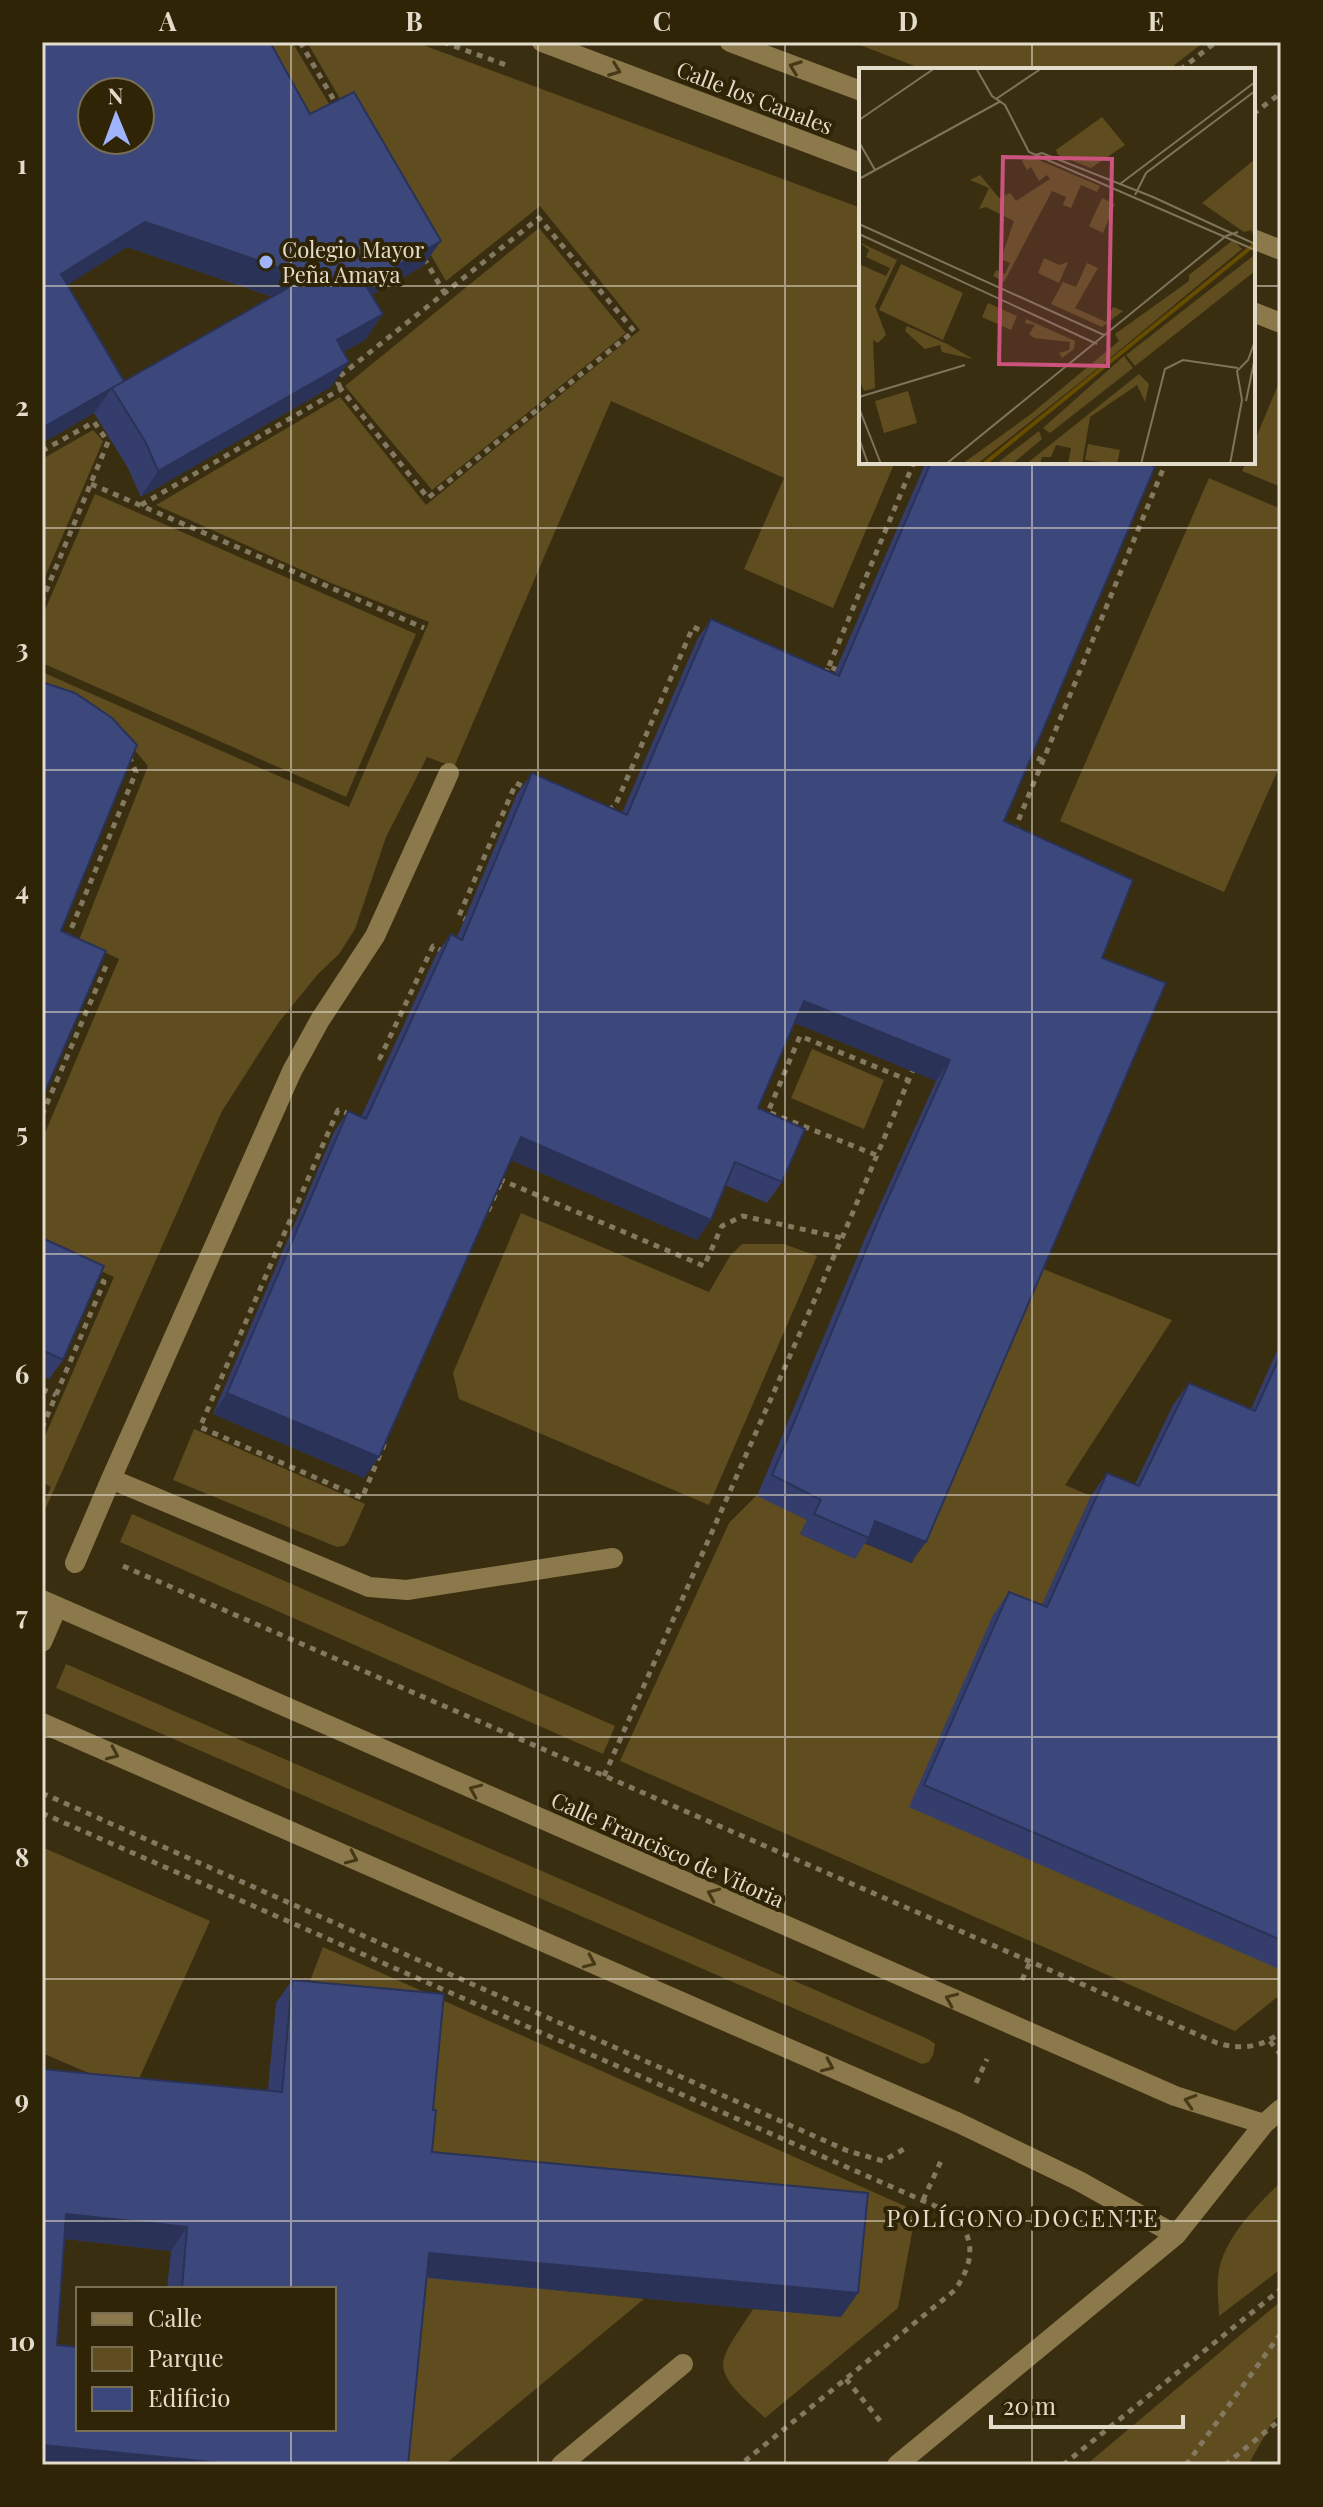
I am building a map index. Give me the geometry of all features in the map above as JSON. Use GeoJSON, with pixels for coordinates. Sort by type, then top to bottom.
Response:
{"type":"FeatureCollection","features":[{"type":"Feature","properties":{"kind":"street","name":"Calle los Canales"},"geometry":{"type":"LineString","coordinates":[[542,42],[859,162]]}},
{"type":"Feature","properties":{"kind":"street","name":"Calle los Canales"},"geometry":{"type":"LineString","coordinates":[[730,42],[859,90]]}},
{"type":"Feature","properties":{"kind":"street"},"geometry":{"type":"LineString","coordinates":[[1255,240],[1281,250]]}},
{"type":"Feature","properties":{"kind":"street"},"geometry":{"type":"LineString","coordinates":[[1255,313],[1281,323]]}},
{"type":"Feature","properties":{"kind":"street"},"geometry":{"type":"LineString","coordinates":[[82,1547],[292,1071],[320,1020],[375,936],[449,773]]}},
{"type":"Feature","properties":{"kind":"street"},"geometry":{"type":"LineString","coordinates":[[111,1479],[369,1587],[407,1590],[613,1558]]}},
{"type":"Feature","properties":{"kind":"street","name":"Calle Francisco de Vitoria"},"geometry":{"type":"LineString","coordinates":[[42,1642],[49,1603],[1175,2096],[1264,2124]]}},
{"type":"Feature","properties":{"kind":"street"},"geometry":{"type":"LineString","coordinates":[[42,1723],[930,2111],[1079,2181],[1176,2235]]}},
{"type":"Feature","properties":{"kind":"street"},"geometry":{"type":"LineString","coordinates":[[897,2465],[1176,2235],[1264,2124],[1281,2109]]}},
{"type":"Feature","properties":{"kind":"street"},"geometry":{"type":"LineString","coordinates":[[561,2465],[683,2364]]}},
{"type":"Feature","properties":{"kind":"path"},"geometry":{"type":"LineString","coordinates":[[300,42],[340,111]]}},
{"type":"Feature","properties":{"kind":"path"},"geometry":{"type":"LineString","coordinates":[[1183,68],[1216,42]]}},
{"type":"Feature","properties":{"kind":"path"},"geometry":{"type":"LineString","coordinates":[[1255,112],[1281,93]]}},
{"type":"Feature","properties":{"kind":"path"},"geometry":{"type":"LineString","coordinates":[[539,218],[634,331],[428,498],[341,389],[338,383],[340,376],[539,218]]}},
{"type":"Feature","properties":{"kind":"path"},"geometry":{"type":"LineString","coordinates":[[422,255],[445,294]]}},
{"type":"Feature","properties":{"kind":"path"},"geometry":{"type":"LineString","coordinates":[[141,505],[341,389]]}},
{"type":"Feature","properties":{"kind":"path"},"geometry":{"type":"LineString","coordinates":[[42,451],[94,422],[108,442],[42,601]]}},
{"type":"Feature","properties":{"kind":"path"},"geometry":{"type":"LineString","coordinates":[[822,682],[913,464]]}},
{"type":"Feature","properties":{"kind":"path"},"geometry":{"type":"LineString","coordinates":[[1013,834],[1165,464]]}},
{"type":"Feature","properties":{"kind":"path"},"geometry":{"type":"LineString","coordinates":[[91,484],[424,628]]}},
{"type":"Feature","properties":{"kind":"path"},"geometry":{"type":"LineString","coordinates":[[604,812],[615,806],[693,627],[708,633]]}},
{"type":"Feature","properties":{"kind":"path"},"geometry":{"type":"LineString","coordinates":[[829,666],[843,673]]}},
{"type":"Feature","properties":{"kind":"path"},"geometry":{"type":"LineString","coordinates":[[63,946],[136,772],[129,755],[120,745]]}},
{"type":"Feature","properties":{"kind":"path"},"geometry":{"type":"LineString","coordinates":[[1015,749],[1044,761]]}},
{"type":"Feature","properties":{"kind":"path"},"geometry":{"type":"LineString","coordinates":[[473,922],[459,916],[516,783],[529,789]]}},
{"type":"Feature","properties":{"kind":"path"},"geometry":{"type":"LineString","coordinates":[[406,1069],[380,1058],[433,946],[445,952]]}},
{"type":"Feature","properties":{"kind":"path"},"geometry":{"type":"LineString","coordinates":[[42,1115],[106,966],[92,959]]}},
{"type":"Feature","properties":{"kind":"path"},"geometry":{"type":"LineString","coordinates":[[876,1155],[768,1112],[800,1036],[908,1080]]}},
{"type":"Feature","properties":{"kind":"path"},"geometry":{"type":"LineString","coordinates":[[604,1776],[842,1238],[921,1051]]}},
{"type":"Feature","properties":{"kind":"path"},"geometry":{"type":"LineString","coordinates":[[352,1115],[338,1110],[200,1427],[362,1498],[390,1432]]}},
{"type":"Feature","properties":{"kind":"path"},"geometry":{"type":"LineString","coordinates":[[488,1174],[704,1266],[722,1226],[743,1216],[842,1238]]}},
{"type":"Feature","properties":{"kind":"path"},"geometry":{"type":"LineString","coordinates":[[483,1223],[502,1180]]}},
{"type":"Feature","properties":{"kind":"path"},"geometry":{"type":"LineString","coordinates":[[42,1428],[104,1282],[92,1276]]}},
{"type":"Feature","properties":{"kind":"path"},"geometry":{"type":"LineString","coordinates":[[42,1389],[56,1395]]}},
{"type":"Feature","properties":{"kind":"path"},"geometry":{"type":"LineString","coordinates":[[82,1547],[1217,2043],[1256,2047],[1281,2032]]}},
{"type":"Feature","properties":{"kind":"path"},"geometry":{"type":"LineString","coordinates":[[42,1793],[848,2151],[883,2161],[900,2153],[912,2141],[930,2111]]}},
{"type":"Feature","properties":{"kind":"path"},"geometry":{"type":"LineString","coordinates":[[42,1813],[951,2213],[964,2225],[970,2255],[969,2270],[955,2290],[740,2465]]}},
{"type":"Feature","properties":{"kind":"path"},"geometry":{"type":"LineString","coordinates":[[1270,2041],[1281,2055]]}},
{"type":"Feature","properties":{"kind":"path"},"geometry":{"type":"LineString","coordinates":[[1063,2465],[1281,2289]]}},
{"type":"Feature","properties":{"kind":"path"},"geometry":{"type":"LineString","coordinates":[[1186,2465],[1281,2333]]}},
{"type":"Feature","properties":{"kind":"path"},"geometry":{"type":"LineString","coordinates":[[1225,2465],[1281,2419]]}},
{"type":"Feature","properties":{"kind":"green space"},"geometry":{"type":"Polygon","coordinates":[[[245,42],[292,42],[337,117],[309,131],[245,42]]]}},
{"type":"Feature","properties":{"kind":"green space"},"geometry":{"type":"Polygon","coordinates":[[[307,42],[415,42],[859,207],[859,464],[894,464],[833,608],[744,569],[784,478],[611,401],[454,767],[427,757],[386,837],[355,929],[339,954],[318,974],[279,1022],[222,1111],[45,1510],[42,1507],[51,1487],[42,1482],[42,1443],[114,1277],[42,1245],[42,1140],[119,959],[79,940],[148,766],[116,728],[42,688],[42,672],[349,807],[429,622],[331,583],[156,505],[340,397],[426,505],[640,330],[540,206],[446,281],[307,42]]]}},
{"type":"Feature","properties":{"kind":"green space"},"geometry":{"type":"Polygon","coordinates":[[[852,42],[1204,42],[1171,68],[920,68],[852,42]]]}},
{"type":"Feature","properties":{"kind":"green space"},"geometry":{"type":"Polygon","coordinates":[[[539,228],[626,333],[432,490],[345,386],[539,228]]]}},
{"type":"Feature","properties":{"kind":"green space"},"geometry":{"type":"Polygon","coordinates":[[[1278,385],[1281,387],[1281,487],[1242,471],[1245,464],[1255,464],[1255,440],[1278,385]]]}},
{"type":"Feature","properties":{"kind":"green space"},"geometry":{"type":"Polygon","coordinates":[[[93,430],[103,441],[42,584],[42,459],[93,430]]]}},
{"type":"Feature","properties":{"kind":"green space"},"geometry":{"type":"Polygon","coordinates":[[[1209,478],[1281,509],[1281,763],[1224,892],[1060,821],[1209,478]]]}},
{"type":"Feature","properties":{"kind":"green space"},"geometry":{"type":"Polygon","coordinates":[[[95,494],[416,634],[346,797],[42,663],[42,617],[95,494]]]}},
{"type":"Feature","properties":{"kind":"green space"},"geometry":{"type":"Polygon","coordinates":[[[812,1049],[884,1080],[864,1129],[791,1098],[812,1049]]]}},
{"type":"Feature","properties":{"kind":"green space"},"geometry":{"type":"Polygon","coordinates":[[[521,1213],[709,1292],[730,1256],[742,1244],[784,1244],[817,1256],[709,1505],[459,1399],[453,1373],[521,1213]]]}},
{"type":"Feature","properties":{"kind":"green space"},"geometry":{"type":"Polygon","coordinates":[[[1038,1267],[1172,1320],[1065,1485],[1091,1496],[1031,1630],[1281,1970],[1281,1994],[1235,2031],[620,1761],[729,1523],[757,1495],[807,1520],[800,1534],[854,1558],[861,1542],[912,1563],[1038,1267]]]}},
{"type":"Feature","properties":{"kind":"green space"},"geometry":{"type":"Polygon","coordinates":[[[194,1429],[365,1504],[348,1542],[337,1547],[173,1480],[194,1429]]]}},
{"type":"Feature","properties":{"kind":"green space"},"geometry":{"type":"Polygon","coordinates":[[[132,1514],[615,1726],[603,1754],[120,1542],[132,1514]]]}},
{"type":"Feature","properties":{"kind":"green space"},"geometry":{"type":"Polygon","coordinates":[[[66,1664],[928,2039],[935,2044],[933,2055],[929,2062],[922,2064],[56,1688],[66,1664]]]}},
{"type":"Feature","properties":{"kind":"green space"},"geometry":{"type":"Polygon","coordinates":[[[42,1847],[210,1921],[133,2092],[42,2053],[42,1847]]]}},
{"type":"Feature","properties":{"kind":"green space"},"geometry":{"type":"Polygon","coordinates":[[[323,1947],[916,2211],[898,2308],[765,2418],[730,2383],[723,2366],[729,2346],[753,2309],[841,2316],[415,2175],[301,2005],[323,1947]]]}},
{"type":"Feature","properties":{"kind":"green space"},"geometry":{"type":"Polygon","coordinates":[[[1281,2182],[1281,2269],[1219,2316],[1218,2276],[1228,2246],[1253,2211],[1281,2182]]]}},
{"type":"Feature","properties":{"kind":"green space"},"geometry":{"type":"Polygon","coordinates":[[[412,2276],[644,2299],[444,2465],[394,2465],[412,2276]]]}},
{"type":"Feature","properties":{"kind":"green space"},"geometry":{"type":"Polygon","coordinates":[[[1281,2301],[1281,2414],[1273,2421],[1248,2465],[1086,2465],[1281,2301]]]}},
{"type":"Feature","properties":{"kind":"building"},"geometry":{"type":"Polygon","coordinates":[[[42,42],[270,42],[310,114],[354,92],[441,241],[365,284],[383,314],[337,340],[349,362],[158,471],[146,443],[112,388],[42,428],[42,42]],[[145,222],[61,274],[124,381],[112,388],[307,277],[145,222]]]}},
{"type":"Feature","properties":{"kind":"building"},"geometry":{"type":"Polygon","coordinates":[[[930,464],[1148,464],[1155,467],[1004,821],[1133,880],[1102,958],[1166,983],[926,1542],[875,1521],[869,1538],[814,1514],[821,1500],[772,1475],[880,1216],[950,1060],[804,1001],[758,1108],[805,1129],[782,1182],[735,1162],[711,1220],[521,1137],[379,1457],[227,1393],[348,1111],[366,1119],[451,934],[462,940],[532,773],[627,815],[711,619],[839,676],[930,464]]]}},
{"type":"Feature","properties":{"kind":"building"},"geometry":{"type":"Polygon","coordinates":[[[42,682],[75,693],[112,718],[137,745],[61,931],[106,951],[42,1099],[42,682]]]}},
{"type":"Feature","properties":{"kind":"building"},"geometry":{"type":"Polygon","coordinates":[[[42,1238],[104,1266],[63,1360],[42,1350],[42,1238]]]}},
{"type":"Feature","properties":{"kind":"building"},"geometry":{"type":"Polygon","coordinates":[[[1281,1354],[1281,1940],[924,1785],[1009,1592],[1047,1607],[1107,1473],[1139,1486],[1189,1383],[1255,1411],[1281,1354]]]}},
{"type":"Feature","properties":{"kind":"building"},"geometry":{"type":"Polygon","coordinates":[[[292,1980],[444,1994],[432,2152],[868,2193],[858,2293],[429,2253],[408,2465],[241,2465],[42,2445],[42,2069],[282,2092],[292,1980]]]}},
{"type":"Feature","properties":{"kind":"place","name":"Colegio Mayor Peña Amaya"},"geometry":{"type":"Point","coordinates":[266,262]}},
{"type":"Feature","properties":{"kind":"district","name":"POLÍGONO DOCENTE"},"geometry":{"type":"Point","coordinates":[1023,2217]}}]}
